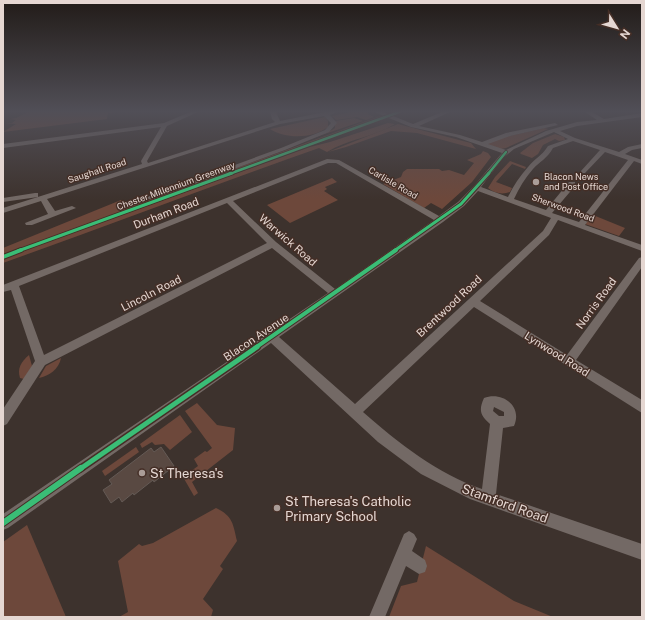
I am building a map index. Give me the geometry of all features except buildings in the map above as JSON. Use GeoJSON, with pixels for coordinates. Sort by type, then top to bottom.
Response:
{"type":"FeatureCollection","features":[{"type":"Feature","properties":{"kind":"street"},"geometry":{"type":"LineString","coordinates":[[3,146],[40,141]]}},
{"type":"Feature","properties":{"kind":"street"},"geometry":{"type":"LineString","coordinates":[[146,165],[144,161],[155,141]]}},
{"type":"Feature","properties":{"kind":"street","name":"Saughall Road"},"geometry":{"type":"LineString","coordinates":[[3,211],[222,141]]}},
{"type":"Feature","properties":{"kind":"street"},"geometry":{"type":"LineString","coordinates":[[154,194],[283,149],[300,141]]}},
{"type":"Feature","properties":{"kind":"street"},"geometry":{"type":"LineString","coordinates":[[473,141],[506,152],[527,141]]}},
{"type":"Feature","properties":{"kind":"street"},"geometry":{"type":"LineString","coordinates":[[482,144],[490,141]]}},
{"type":"Feature","properties":{"kind":"street"},"geometry":{"type":"LineString","coordinates":[[510,200],[515,189],[531,167],[546,156],[554,144],[566,141]]}},
{"type":"Feature","properties":{"kind":"street"},"geometry":{"type":"LineString","coordinates":[[579,141],[642,162]]}},
{"type":"Feature","properties":{"kind":"street"},"geometry":{"type":"LineString","coordinates":[[620,155],[624,150],[631,147],[642,146]]}},
{"type":"Feature","properties":{"kind":"street"},"geometry":{"type":"LineString","coordinates":[[583,172],[604,149]]}},
{"type":"Feature","properties":{"kind":"street","name":"Blacon Avenue"},"geometry":{"type":"LineString","coordinates":[[3,523],[440,220],[461,204],[477,188],[506,152]]}},
{"type":"Feature","properties":{"kind":"street"},"geometry":{"type":"LineString","coordinates":[[580,225],[632,159]]}},
{"type":"Feature","properties":{"kind":"street","name":"Durham Road"},"geometry":{"type":"LineString","coordinates":[[3,289],[327,161],[337,161]]}},
{"type":"Feature","properties":{"kind":"street","name":"Carlisle Road"},"geometry":{"type":"LineString","coordinates":[[337,161],[440,220]]}},
{"type":"Feature","properties":{"kind":"street","name":"Brentwood Road"},"geometry":{"type":"LineString","coordinates":[[355,412],[546,233],[552,214],[572,184]]}},
{"type":"Feature","properties":{"kind":"street","name":"Sherwood Road"},"geometry":{"type":"LineString","coordinates":[[477,188],[642,248]]}},
{"type":"Feature","properties":{"kind":"street"},"geometry":{"type":"LineString","coordinates":[[3,200],[42,194],[53,215]]}},
{"type":"Feature","properties":{"kind":"street","name":"Warwick Road"},"geometry":{"type":"LineString","coordinates":[[228,200],[273,244],[335,294]]}},
{"type":"Feature","properties":{"kind":"street"},"geometry":{"type":"LineString","coordinates":[[29,223],[72,208]]}},
{"type":"Feature","properties":{"kind":"street","name":"Lincoln Road"},"geometry":{"type":"LineString","coordinates":[[41,362],[273,244]]}},
{"type":"Feature","properties":{"kind":"street","name":"Norris Road"},"geometry":{"type":"LineString","coordinates":[[569,361],[642,260]]}},
{"type":"Feature","properties":{"kind":"street"},"geometry":{"type":"LineString","coordinates":[[3,420],[41,362],[14,285]]}},
{"type":"Feature","properties":{"kind":"street","name":"Lynwood Road"},"geometry":{"type":"LineString","coordinates":[[472,302],[642,406]]}},
{"type":"Feature","properties":{"kind":"street","name":"Stamford Road"},"geometry":{"type":"LineString","coordinates":[[272,337],[383,438],[426,469],[470,492],[642,552]]}},
{"type":"Feature","properties":{"kind":"street"},"geometry":{"type":"LineString","coordinates":[[488,498],[497,422]]}},
{"type":"Feature","properties":{"kind":"street"},"geometry":{"type":"LineString","coordinates":[[377,617],[409,539]]}},
{"type":"Feature","properties":{"kind":"street"},"geometry":{"type":"LineString","coordinates":[[403,554],[419,566]]}},
{"type":"Feature","properties":{"kind":"shaded area"},"geometry":{"type":"Polygon","coordinates":[[[311,141],[319,141],[112,218],[3,256],[3,248],[121,200],[129,207],[311,141]]]}},
{"type":"Feature","properties":{"kind":"shaded area"},"geometry":{"type":"Polygon","coordinates":[[[353,141],[327,152],[319,148],[3,263],[3,258],[310,147],[330,142],[353,141]]]}},
{"type":"Feature","properties":{"kind":"shaded area"},"geometry":{"type":"Polygon","coordinates":[[[356,141],[363,141],[346,147],[328,152],[356,141]]]}},
{"type":"Feature","properties":{"kind":"shaded area"},"geometry":{"type":"Polygon","coordinates":[[[446,141],[463,141],[471,143],[476,149],[446,141]]]}},
{"type":"Feature","properties":{"kind":"shaded area"},"geometry":{"type":"Polygon","coordinates":[[[492,141],[522,141],[501,149],[486,144],[492,141]]]}},
{"type":"Feature","properties":{"kind":"shaded area"},"geometry":{"type":"Polygon","coordinates":[[[538,141],[551,141],[543,145],[538,154],[532,158],[520,153],[538,141]]]}},
{"type":"Feature","properties":{"kind":"shaded area"},"geometry":{"type":"Polygon","coordinates":[[[483,151],[488,153],[491,157],[472,182],[442,209],[431,203],[424,208],[383,184],[401,177],[403,172],[407,169],[449,170],[464,175],[474,163],[467,160],[481,154],[483,151]]]}},
{"type":"Feature","properties":{"kind":"shaded area"},"geometry":{"type":"Polygon","coordinates":[[[510,161],[526,167],[525,169],[512,164],[496,182],[512,188],[510,192],[498,193],[488,188],[495,177],[510,161]]]}},
{"type":"Feature","properties":{"kind":"shaded area"},"geometry":{"type":"Polygon","coordinates":[[[332,178],[337,182],[325,187],[327,189],[324,191],[338,200],[290,223],[267,205],[332,178]]]}},
{"type":"Feature","properties":{"kind":"shaded area"},"geometry":{"type":"Polygon","coordinates":[[[593,215],[625,228],[619,236],[585,224],[593,215]]]}},
{"type":"Feature","properties":{"kind":"shaded area"},"geometry":{"type":"Polygon","coordinates":[[[29,355],[32,366],[24,379],[20,378],[20,365],[29,355]]]}},
{"type":"Feature","properties":{"kind":"shaded area"},"geometry":{"type":"Polygon","coordinates":[[[61,358],[56,369],[46,376],[39,378],[46,366],[61,358]]]}},
{"type":"Feature","properties":{"kind":"shaded area"},"geometry":{"type":"Polygon","coordinates":[[[197,403],[217,425],[235,428],[233,450],[192,482],[198,493],[194,496],[183,477],[198,466],[194,459],[212,448],[185,411],[197,403]]]}},
{"type":"Feature","properties":{"kind":"shaded area"},"geometry":{"type":"Polygon","coordinates":[[[180,415],[192,432],[170,450],[164,444],[155,445],[152,442],[142,448],[140,444],[180,415]]]}},
{"type":"Feature","properties":{"kind":"shaded area"},"geometry":{"type":"Polygon","coordinates":[[[136,447],[139,452],[105,476],[102,471],[136,447]]]}},
{"type":"Feature","properties":{"kind":"shaded area"},"geometry":{"type":"Polygon","coordinates":[[[216,508],[229,517],[233,525],[237,541],[220,566],[223,569],[203,599],[213,610],[211,617],[119,617],[128,612],[118,561],[139,544],[142,546],[153,543],[216,508]]]}},
{"type":"Feature","properties":{"kind":"shaded area"},"geometry":{"type":"Polygon","coordinates":[[[27,525],[66,617],[3,617],[3,542],[27,525]]]}},
{"type":"Feature","properties":{"kind":"shaded area"},"geometry":{"type":"Polygon","coordinates":[[[426,546],[514,601],[553,617],[389,617],[401,586],[417,582],[426,546]]]}},
{"type":"Feature","properties":{"kind":"cycle path","name":"Chester Millennium Greenway"},"geometry":{"type":"LineString","coordinates":[[3,257],[320,141]]}},
{"type":"Feature","properties":{"kind":"cycle path"},"geometry":{"type":"LineString","coordinates":[[3,523],[347,285],[461,204],[477,188],[506,152]]}},
{"type":"Feature","properties":{"kind":"place","name":"Blacon News and Post Office"},"geometry":{"type":"Point","coordinates":[536,182]}},
{"type":"Feature","properties":{"kind":"place","name":"St Theresa's"},"geometry":{"type":"Point","coordinates":[142,473]}},
{"type":"Feature","properties":{"kind":"place","name":"St Theresa's Catholic Primary School"},"geometry":{"type":"Point","coordinates":[277,508]}}]}
